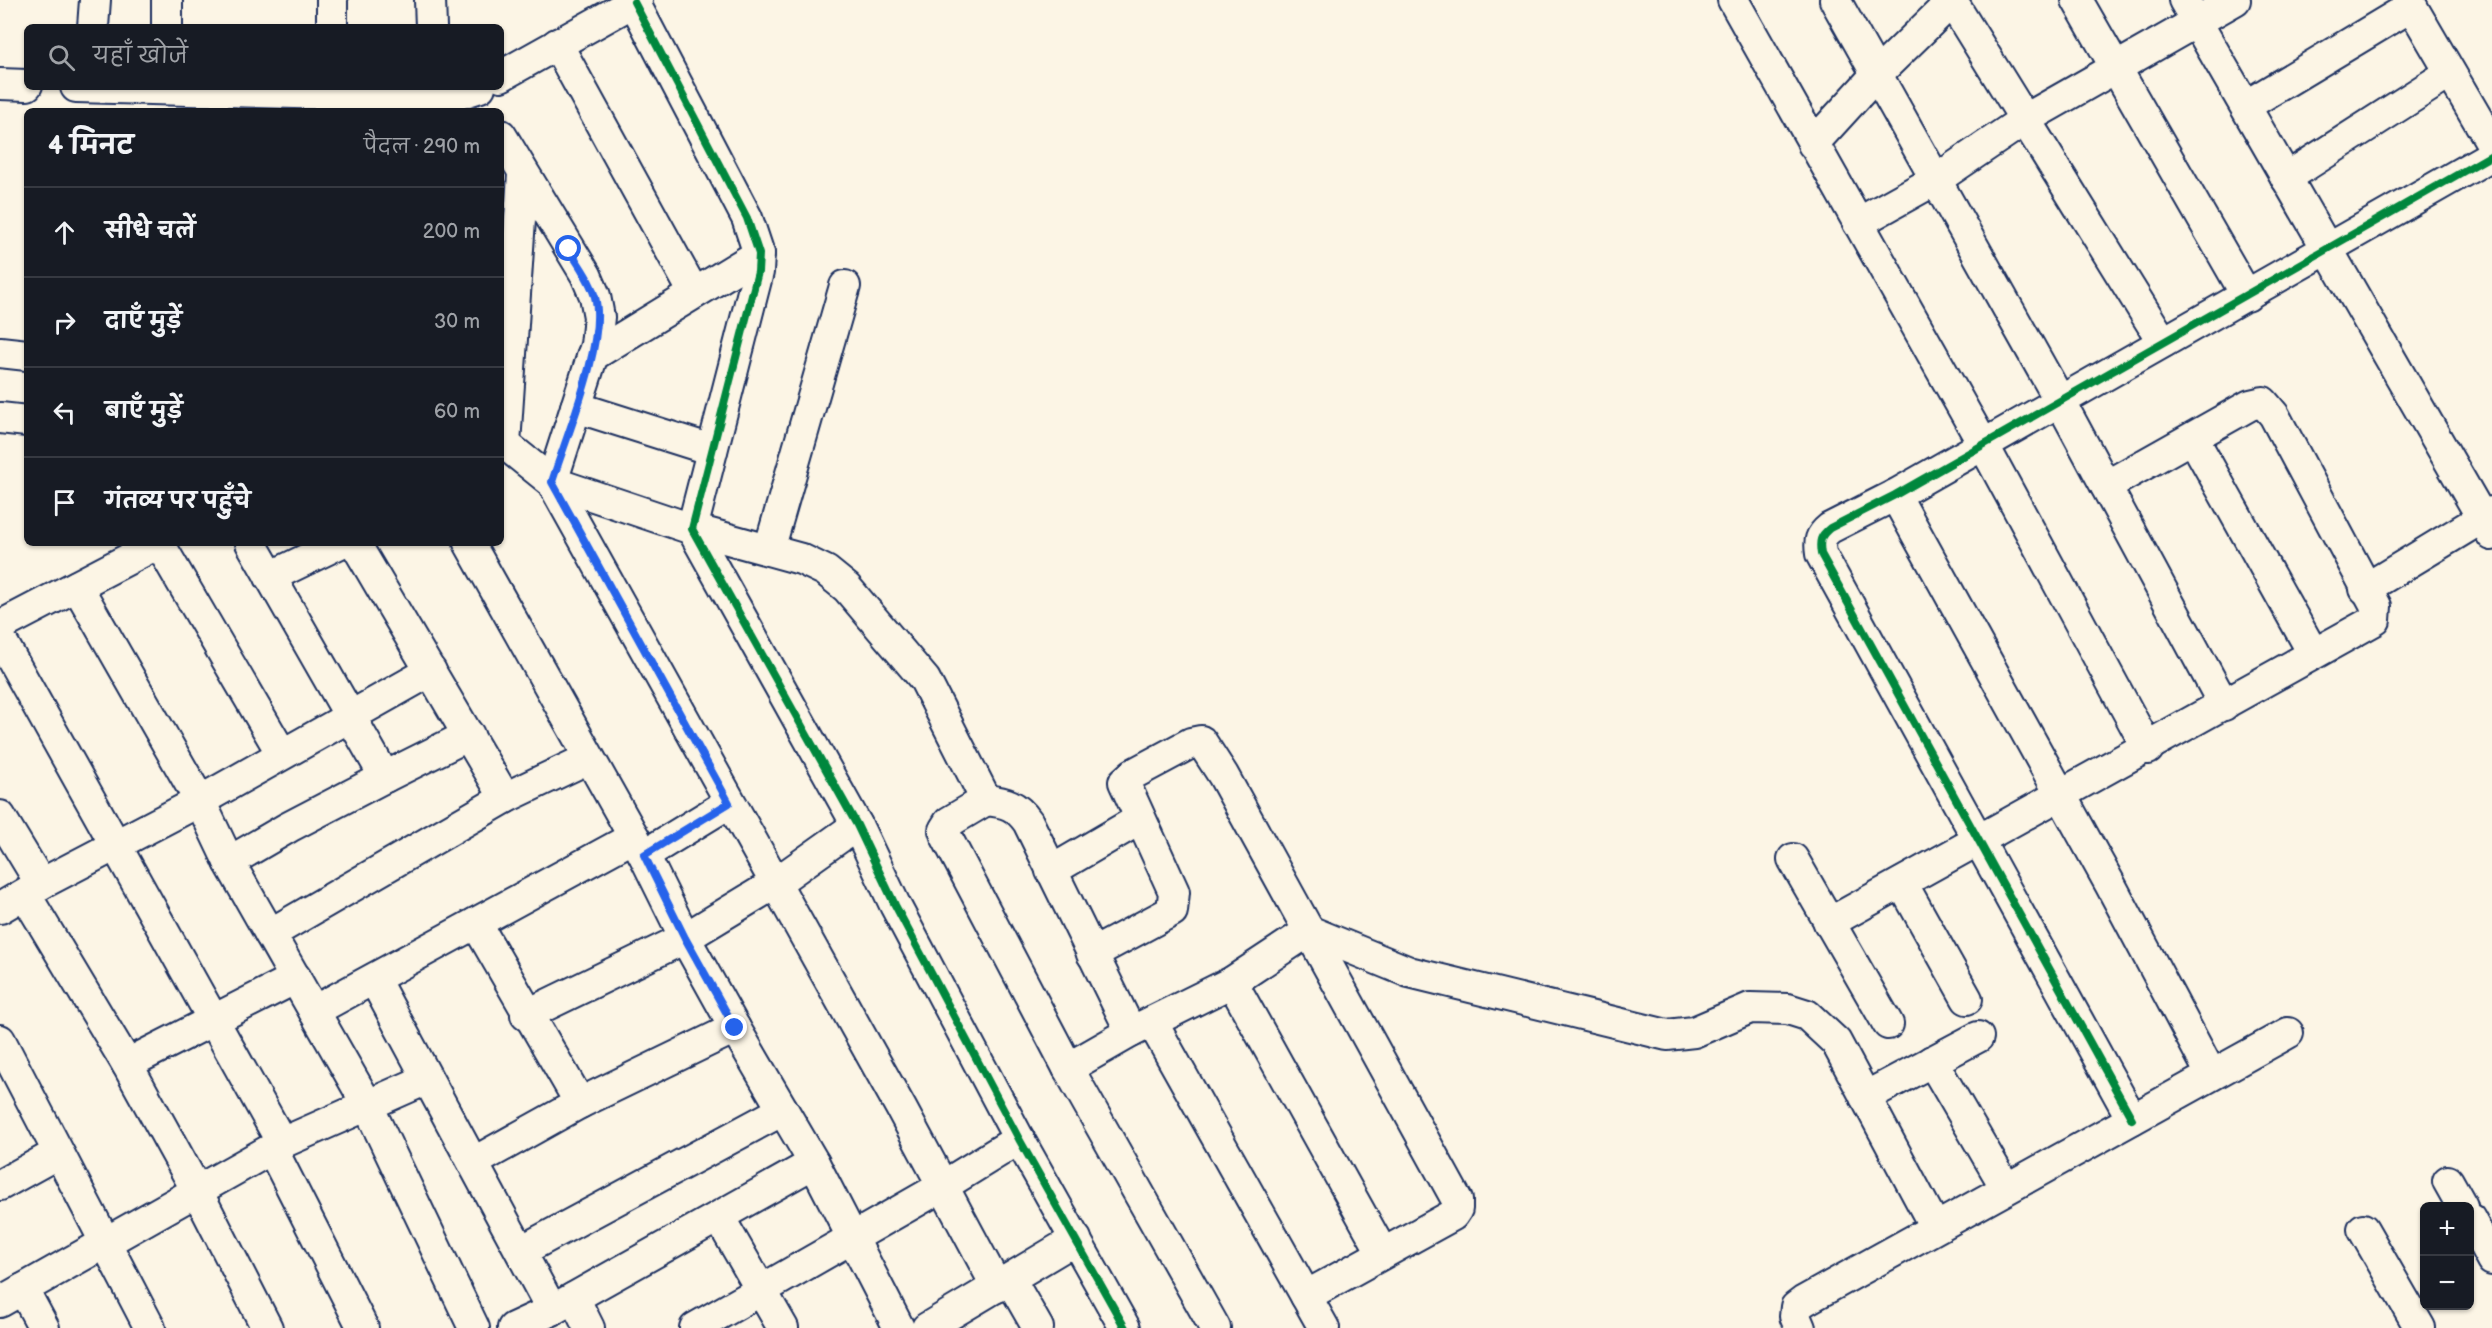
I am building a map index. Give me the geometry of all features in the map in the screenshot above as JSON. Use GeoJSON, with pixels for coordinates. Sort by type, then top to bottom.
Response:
{"type":"FeatureCollection","features":[{"type":"Feature","properties":{"kind":"street"},"geometry":{"type":"LineString","coordinates":[[93,24],[95,0]]}},
{"type":"Feature","properties":{"kind":"street"},"geometry":{"type":"LineString","coordinates":[[167,0],[167,24]]}},
{"type":"Feature","properties":{"kind":"street"},"geometry":{"type":"LineString","coordinates":[[332,0],[332,24]]}},
{"type":"Feature","properties":{"kind":"street"},"geometry":{"type":"LineString","coordinates":[[430,0],[431,24]]}},
{"type":"Feature","properties":{"kind":"street"},"geometry":{"type":"LineString","coordinates":[[1733,0],[1983,444],[2148,749]]}},
{"type":"Feature","properties":{"kind":"street"},"geometry":{"type":"LineString","coordinates":[[1835,0],[2060,401],[2224,705]]}},
{"type":"Feature","properties":{"kind":"street"},"geometry":{"type":"LineString","coordinates":[[1813,144],[1876,75],[1952,0],[2163,342]]}},
{"type":"Feature","properties":{"kind":"street"},"geometry":{"type":"LineString","coordinates":[[1858,224],[1937,179],[2024,120],[2116,68],[2191,12],[2235,0]]}},
{"type":"Feature","properties":{"kind":"street"},"geometry":{"type":"LineString","coordinates":[[504,74],[626,3],[747,218],[759,254],[758,272],[692,529],[857,825],[895,905],[1019,1138],[1125,1328]]}},
{"type":"Feature","properties":{"kind":"street"},"geometry":{"type":"LineString","coordinates":[[2086,3],[2116,68],[2247,296]]}},
{"type":"Feature","properties":{"kind":"street"},"geometry":{"type":"LineString","coordinates":[[2247,105],[2410,3],[2492,144]]}},
{"type":"Feature","properties":{"kind":"street"},"geometry":{"type":"LineString","coordinates":[[2191,12],[2247,105],[2286,178],[2489,521],[2365,589]]}},
{"type":"Feature","properties":{"kind":"street"},"geometry":{"type":"LineString","coordinates":[[557,44],[694,293]]}},
{"type":"Feature","properties":{"kind":"street"},"geometry":{"type":"LineString","coordinates":[[2286,178],[2450,73]]}},
{"type":"Feature","properties":{"kind":"street"},"geometry":{"type":"LineString","coordinates":[[0,84],[24,85]]}},
{"type":"Feature","properties":{"kind":"street"},"geometry":{"type":"LineString","coordinates":[[88,108],[90,90]]}},
{"type":"Feature","properties":{"kind":"street"},"geometry":{"type":"LineString","coordinates":[[174,90],[231,102],[331,98],[434,100],[481,96]]}},
{"type":"Feature","properties":{"kind":"street"},"geometry":{"type":"LineString","coordinates":[[504,140],[585,274],[595,296],[599,317],[592,357],[552,482],[943,1186],[1003,1283],[1038,1328]]}},
{"type":"Feature","properties":{"kind":"street"},"geometry":{"type":"LineString","coordinates":[[2132,1119],[1821,554],[1819,542],[1822,534],[2247,296],[2328,247],[2492,155]]}},
{"type":"Feature","properties":{"kind":"street"},"geometry":{"type":"LineString","coordinates":[[504,429],[523,174]]}},
{"type":"Feature","properties":{"kind":"street"},"geometry":{"type":"LineString","coordinates":[[592,357],[759,254]]}},
{"type":"Feature","properties":{"kind":"street"},"geometry":{"type":"LineString","coordinates":[[769,550],[845,286]]}},
{"type":"Feature","properties":{"kind":"street"},"geometry":{"type":"LineString","coordinates":[[0,352],[24,355]]}},
{"type":"Feature","properties":{"kind":"street"},"geometry":{"type":"LineString","coordinates":[[1829,923],[1977,840],[2148,749],[2313,653],[2375,620],[2376,606],[2274,415],[2263,402],[2250,405],[2106,486]]}},
{"type":"Feature","properties":{"kind":"street"},"geometry":{"type":"LineString","coordinates":[[576,407],[712,450]]}},
{"type":"Feature","properties":{"kind":"street"},"geometry":{"type":"LineString","coordinates":[[0,418],[24,421]]}},
{"type":"Feature","properties":{"kind":"street"},"geometry":{"type":"LineString","coordinates":[[2193,438],[2313,653]]}},
{"type":"Feature","properties":{"kind":"street"},"geometry":{"type":"LineString","coordinates":[[504,443],[552,482],[692,529],[801,559],[826,571],[847,588],[925,680],[986,800]]}},
{"type":"Feature","properties":{"kind":"street"},"geometry":{"type":"LineString","coordinates":[[1895,495],[2211,1074]]}},
{"type":"Feature","properties":{"kind":"street"},"geometry":{"type":"LineString","coordinates":[[0,626],[153,546]]}},
{"type":"Feature","properties":{"kind":"street"},"geometry":{"type":"LineString","coordinates":[[161,546],[282,754]]}},
{"type":"Feature","properties":{"kind":"street"},"geometry":{"type":"LineString","coordinates":[[253,546],[385,777]]}},
{"type":"Feature","properties":{"kind":"street"},"geometry":{"type":"LineString","coordinates":[[270,577],[334,546]]}},
{"type":"Feature","properties":{"kind":"street"},"geometry":{"type":"LineString","coordinates":[[357,546],[505,798]]}},
{"type":"Feature","properties":{"kind":"street"},"geometry":{"type":"LineString","coordinates":[[471,546],[639,846],[685,938],[735,1028],[814,1163],[899,1328]]}},
{"type":"Feature","properties":{"kind":"street"},"geometry":{"type":"LineString","coordinates":[[77,586],[200,801],[229,862],[367,1104],[474,1328]]}},
{"type":"Feature","properties":{"kind":"street"},"geometry":{"type":"LineString","coordinates":[[0,638],[117,843],[214,1021],[277,1146],[363,1328]]}},
{"type":"Feature","properties":{"kind":"street"},"geometry":{"type":"LineString","coordinates":[[0,908],[117,843],[200,801],[431,671]]}},
{"type":"Feature","properties":{"kind":"street"},"geometry":{"type":"LineString","coordinates":[[229,862],[289,827],[469,735]]}},
{"type":"Feature","properties":{"kind":"street"},"geometry":{"type":"LineString","coordinates":[[1092,954],[1172,911],[1175,903],[1174,892],[1124,782],[1127,777],[1191,743],[1201,741],[1223,776],[1457,1200],[1457,1209],[1453,1215],[1382,1252],[1306,1296]]}},
{"type":"Feature","properties":{"kind":"street"},"geometry":{"type":"LineString","coordinates":[[270,934],[505,798],[589,758]]}},
{"type":"Feature","properties":{"kind":"street"},"geometry":{"type":"LineString","coordinates":[[1215,1328],[1068,1068],[944,830],[949,822],[986,800],[1010,803],[1020,810],[1028,822],[1092,954],[1141,1027],[1324,1328]]}},
{"type":"Feature","properties":{"kind":"street"},"geometry":{"type":"LineString","coordinates":[[314,1011],[476,923],[729,803]]}},
{"type":"Feature","properties":{"kind":"street"},"geometry":{"type":"LineString","coordinates":[[0,816],[33,889],[196,1189],[267,1328]]}},
{"type":"Feature","properties":{"kind":"street"},"geometry":{"type":"LineString","coordinates":[[1052,871],[1140,819]]}},
{"type":"Feature","properties":{"kind":"street"},"geometry":{"type":"LineString","coordinates":[[526,1015],[685,938],[774,884],[857,825]]}},
{"type":"Feature","properties":{"kind":"street"},"geometry":{"type":"LineString","coordinates":[[1793,859],[1888,1024]]}},
{"type":"Feature","properties":{"kind":"street"},"geometry":{"type":"LineString","coordinates":[[1902,883],[1967,999]]}},
{"type":"Feature","properties":{"kind":"street"},"geometry":{"type":"LineString","coordinates":[[476,923],[526,1015],[580,1103]]}},
{"type":"Feature","properties":{"kind":"street"},"geometry":{"type":"LineString","coordinates":[[1068,1068],[1141,1027],[1232,982],[1309,931]]}},
{"type":"Feature","properties":{"kind":"street"},"geometry":{"type":"LineString","coordinates":[[1309,931],[1409,972],[1667,1035],[1694,1032],[1750,1008],[1788,1009],[1807,1016],[1836,1042],[1935,1227]]}},
{"type":"Feature","properties":{"kind":"street"},"geometry":{"type":"LineString","coordinates":[[127,1064],[296,978]]}},
{"type":"Feature","properties":{"kind":"street"},"geometry":{"type":"LineString","coordinates":[[374,979],[521,1251],[563,1304],[589,1328]]}},
{"type":"Feature","properties":{"kind":"street"},"geometry":{"type":"LineString","coordinates":[[1232,982],[1382,1252]]}},
{"type":"Feature","properties":{"kind":"street"},"geometry":{"type":"LineString","coordinates":[[474,1162],[580,1103],[735,1028]]}},
{"type":"Feature","properties":{"kind":"street"},"geometry":{"type":"LineString","coordinates":[[1800,1328],[1795,1316],[1796,1307],[1804,1301],[2288,1033]]}},
{"type":"Feature","properties":{"kind":"street"},"geometry":{"type":"LineString","coordinates":[[1865,1097],[1978,1037]]}},
{"type":"Feature","properties":{"kind":"street"},"geometry":{"type":"LineString","coordinates":[[0,1040],[150,1328]]}},
{"type":"Feature","properties":{"kind":"street"},"geometry":{"type":"LineString","coordinates":[[1932,1061],[2006,1188]]}},
{"type":"Feature","properties":{"kind":"street"},"geometry":{"type":"LineString","coordinates":[[44,1328],[12,1296],[196,1189],[277,1146],[427,1079]]}},
{"type":"Feature","properties":{"kind":"street"},"geometry":{"type":"LineString","coordinates":[[521,1251],[783,1110]]}},
{"type":"Feature","properties":{"kind":"street"},"geometry":{"type":"LineString","coordinates":[[695,1328],[853,1239],[1019,1138]]}},
{"type":"Feature","properties":{"kind":"street"},"geometry":{"type":"LineString","coordinates":[[0,1185],[58,1153]]}},
{"type":"Feature","properties":{"kind":"street"},"geometry":{"type":"LineString","coordinates":[[513,1328],[563,1304],[814,1163]]}},
{"type":"Feature","properties":{"kind":"street"},"geometry":{"type":"LineString","coordinates":[[719,1217],[783,1328]]}},
{"type":"Feature","properties":{"kind":"street"},"geometry":{"type":"LineString","coordinates":[[2363,1229],[2420,1328]]}},
{"type":"Feature","properties":{"kind":"street"},"geometry":{"type":"LineString","coordinates":[[2474,1229],[2492,1260]]}},
{"type":"Feature","properties":{"kind":"street"},"geometry":{"type":"LineString","coordinates":[[927,1328],[1076,1239]]}},
{"type":"Feature","properties":{"kind":"cycle path"},"geometry":{"type":"LineString","coordinates":[[634,2],[747,218],[759,254],[758,272],[692,529],[857,825],[895,905],[1019,1139],[1125,1328]]}},
{"type":"Feature","properties":{"kind":"cycle path"},"geometry":{"type":"LineString","coordinates":[[2132,1119],[1821,554],[1821,539],[1830,528],[1895,495],[2492,155]]}},
{"type":"Feature","properties":{"kind":"route"},"geometry":{"type":"LineString","coordinates":[[569,249],[585,274],[595,296],[599,317],[596,345],[552,482],[729,803],[644,855],[685,938],[735,1028]]}}]}
